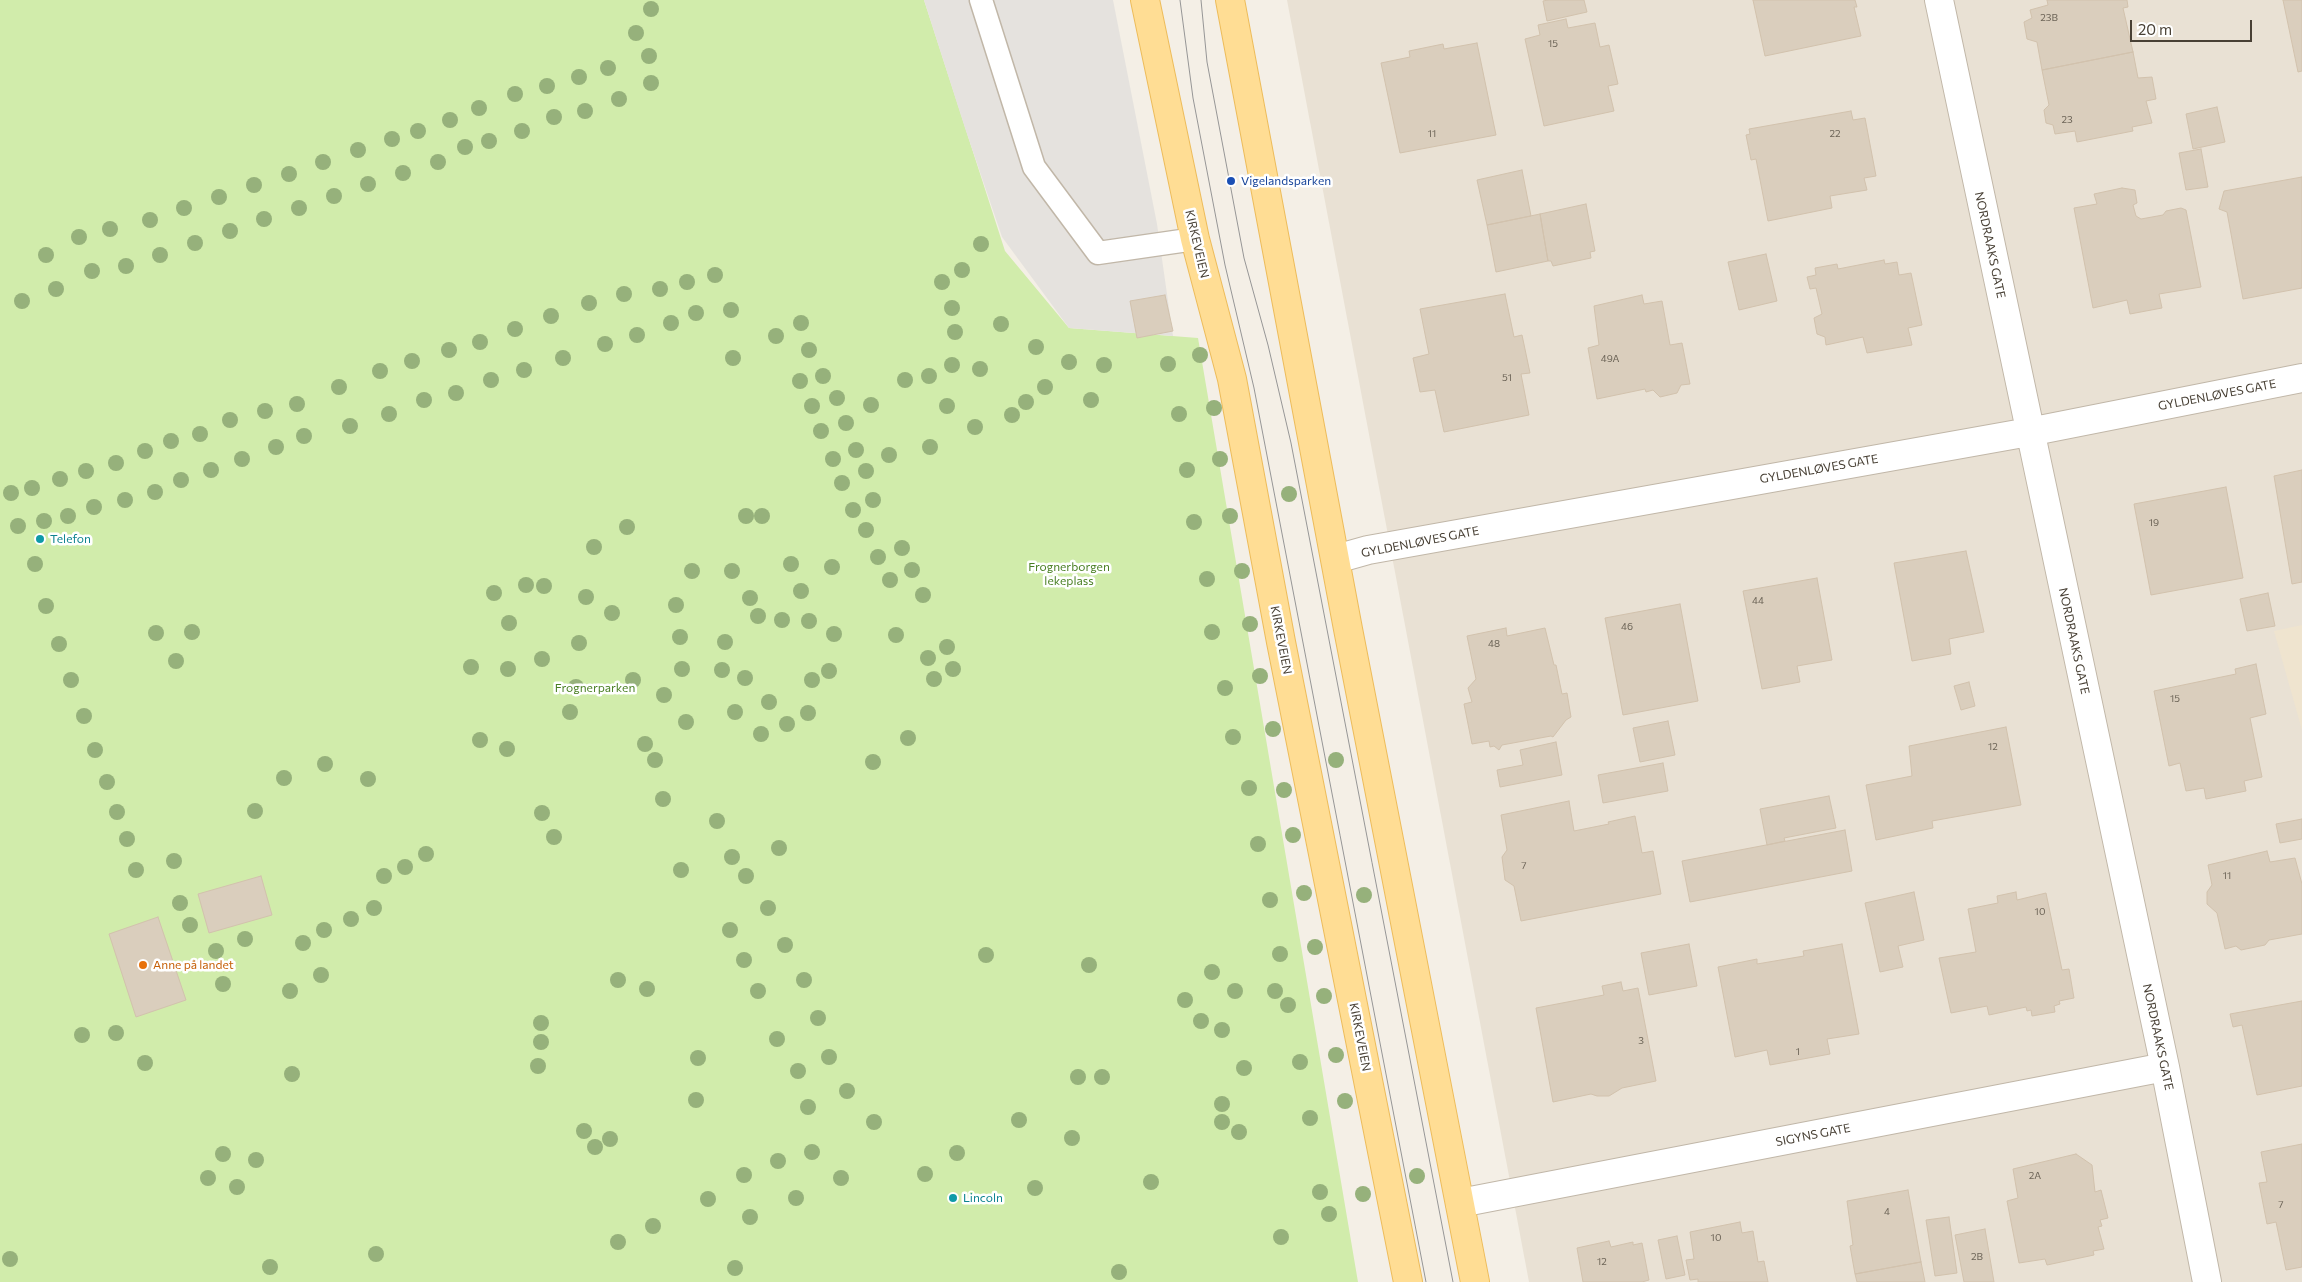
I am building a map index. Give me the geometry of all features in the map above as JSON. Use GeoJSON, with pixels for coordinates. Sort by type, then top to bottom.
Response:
{"type":"FeatureCollection","features":[{"type":"Feature","properties":{"kind":"main road","name":"KIRKEVEIEN"},"geometry":{"type":"LineString","coordinates":[[1145,0],[1195,240],[1232,379],[1281,642],[1408,1282]]}},
{"type":"Feature","properties":{"kind":"main road"},"geometry":{"type":"LineString","coordinates":[[1230,0],[1475,1282]]}},
{"type":"Feature","properties":{"kind":"street","name":"NORDRAAKS GATE"},"geometry":{"type":"LineString","coordinates":[[1939,0],[2165,1067],[2207,1282]]}},
{"type":"Feature","properties":{"kind":"street","name":"GYLDENLØVES GATE"},"geometry":{"type":"LineString","coordinates":[[1336,559],[1368,550],[2029,432],[2302,378]]}},
{"type":"Feature","properties":{"kind":"street","name":"SIGYNS GATE"},"geometry":{"type":"LineString","coordinates":[[1460,1203],[2165,1067]]}},
{"type":"Feature","properties":{"kind":"lane"},"geometry":{"type":"LineString","coordinates":[[981,0],[1034,167],[1098,253],[1195,240]]}},
{"type":"Feature","properties":{"kind":"shaded area"},"geometry":{"type":"Polygon","coordinates":[[[924,0],[1113,0],[1157,224],[1173,336],[1069,328],[1002,237],[924,0]]]}},
{"type":"Feature","properties":{"kind":"shaded area"},"geometry":{"type":"Polygon","coordinates":[[[1287,0],[2302,0],[2302,1282],[1529,1282],[1287,0]]]}},
{"type":"Feature","properties":{"kind":"shaded area"},"geometry":{"type":"Polygon","coordinates":[[[2302,625],[2302,730],[2274,631],[2302,625]]]}},
{"type":"Feature","properties":{"kind":"green space","name":"Frognerparken"},"geometry":{"type":"Polygon","coordinates":[[[0,0],[924,0],[1005,251],[1069,328],[1198,338],[1358,1282],[0,1282],[0,0]]]}},
{"type":"Feature","properties":{"kind":"building"},"geometry":{"type":"Polygon","coordinates":[[[1584,0],[1587,12],[1547,21],[1543,1],[1584,0]]]}},
{"type":"Feature","properties":{"kind":"building"},"geometry":{"type":"Polygon","coordinates":[[[1753,0],[1855,0],[1857,7],[1854,7],[1861,36],[1765,56],[1753,0]]]}},
{"type":"Feature","properties":{"kind":"building"},"geometry":{"type":"Polygon","coordinates":[[[2047,0],[2127,0],[2128,7],[2123,8],[2133,52],[2042,70],[2037,42],[2027,39],[2024,22],[2032,18],[2030,10],[2048,5],[2047,0]]]}},
{"type":"Feature","properties":{"kind":"building"},"geometry":{"type":"Polygon","coordinates":[[[2283,0],[2302,0],[2302,71],[2298,72],[2283,0]]]}},
{"type":"Feature","properties":{"kind":"building"},"geometry":{"type":"Polygon","coordinates":[[[1566,19],[1568,28],[1595,23],[1600,47],[1609,45],[1618,84],[1608,86],[1614,111],[1544,126],[1525,39],[1540,35],[1538,25],[1566,19]]]}},
{"type":"Feature","properties":{"kind":"building"},"geometry":{"type":"Polygon","coordinates":[[[1477,43],[1496,135],[1400,153],[1381,63],[1410,57],[1409,51],[1443,44],[1444,49],[1477,43]]]}},
{"type":"Feature","properties":{"kind":"building"},"geometry":{"type":"Polygon","coordinates":[[[2133,52],[2138,78],[2152,77],[2156,99],[2146,101],[2152,123],[2132,127],[2133,131],[2077,142],[2075,131],[2055,134],[2053,125],[2046,123],[2044,110],[2049,105],[2042,70],[2133,52]]]}},
{"type":"Feature","properties":{"kind":"building"},"geometry":{"type":"Polygon","coordinates":[[[2217,107],[2225,142],[2193,149],[2186,114],[2217,107]]]}},
{"type":"Feature","properties":{"kind":"building"},"geometry":{"type":"Polygon","coordinates":[[[1851,111],[1853,120],[1865,118],[1876,176],[1864,178],[1867,190],[1830,196],[1832,208],[1768,221],[1756,159],[1751,160],[1746,135],[1750,134],[1749,129],[1851,111]]]}},
{"type":"Feature","properties":{"kind":"building"},"geometry":{"type":"Polygon","coordinates":[[[2201,149],[2208,187],[2186,190],[2179,153],[2201,149]]]}},
{"type":"Feature","properties":{"kind":"building"},"geometry":{"type":"Polygon","coordinates":[[[1522,170],[1531,216],[1487,225],[1477,180],[1522,170]]]}},
{"type":"Feature","properties":{"kind":"building"},"geometry":{"type":"Polygon","coordinates":[[[2302,177],[2302,288],[2243,299],[2227,212],[2219,209],[2224,191],[2302,177]]]}},
{"type":"Feature","properties":{"kind":"building"},"geometry":{"type":"Polygon","coordinates":[[[2122,188],[2135,190],[2137,203],[2133,205],[2136,216],[2141,219],[2163,215],[2166,211],[2181,208],[2186,210],[2201,287],[2159,294],[2162,308],[2130,314],[2127,300],[2093,308],[2074,208],[2097,204],[2094,194],[2122,188]]]}},
{"type":"Feature","properties":{"kind":"building"},"geometry":{"type":"Polygon","coordinates":[[[1586,204],[1595,251],[1590,252],[1591,258],[1553,266],[1551,261],[1548,261],[1540,214],[1586,204]]]}},
{"type":"Feature","properties":{"kind":"building"},"geometry":{"type":"Polygon","coordinates":[[[1540,214],[1548,261],[1496,272],[1487,225],[1540,214]]]}},
{"type":"Feature","properties":{"kind":"building"},"geometry":{"type":"Polygon","coordinates":[[[1766,254],[1777,301],[1739,310],[1728,262],[1766,254]]]}},
{"type":"Feature","properties":{"kind":"building"},"geometry":{"type":"Polygon","coordinates":[[[1884,260],[1885,264],[1897,262],[1899,275],[1911,273],[1922,325],[1908,328],[1912,345],[1867,353],[1863,337],[1826,345],[1825,337],[1817,334],[1814,318],[1822,314],[1816,288],[1810,289],[1807,277],[1816,275],[1815,268],[1837,264],[1838,269],[1884,260]]]}},
{"type":"Feature","properties":{"kind":"building"},"geometry":{"type":"Polygon","coordinates":[[[1505,294],[1514,337],[1522,335],[1530,373],[1521,374],[1529,415],[1444,432],[1435,390],[1420,392],[1413,358],[1429,354],[1420,309],[1505,294]]]}},
{"type":"Feature","properties":{"kind":"building"},"geometry":{"type":"Polygon","coordinates":[[[1165,295],[1173,331],[1137,338],[1130,301],[1165,295]]]}},
{"type":"Feature","properties":{"kind":"building"},"geometry":{"type":"Polygon","coordinates":[[[1642,295],[1644,304],[1662,301],[1670,345],[1682,343],[1690,384],[1681,385],[1677,393],[1660,397],[1653,390],[1646,392],[1645,389],[1597,399],[1588,348],[1599,345],[1594,306],[1642,295]]]}},
{"type":"Feature","properties":{"kind":"building"},"geometry":{"type":"Polygon","coordinates":[[[2302,470],[2302,582],[2292,584],[2274,476],[2302,470]]]}},
{"type":"Feature","properties":{"kind":"building"},"geometry":{"type":"Polygon","coordinates":[[[2226,487],[2243,578],[2151,595],[2134,504],[2226,487]]]}},
{"type":"Feature","properties":{"kind":"building"},"geometry":{"type":"Polygon","coordinates":[[[1966,551],[1984,632],[1949,639],[1951,654],[1912,661],[1894,563],[1966,551]]]}},
{"type":"Feature","properties":{"kind":"building"},"geometry":{"type":"Polygon","coordinates":[[[1817,578],[1832,660],[1797,666],[1800,682],[1762,689],[1743,591],[1817,578]]]}},
{"type":"Feature","properties":{"kind":"building"},"geometry":{"type":"Polygon","coordinates":[[[2268,593],[2275,626],[2247,631],[2240,599],[2268,593]]]}},
{"type":"Feature","properties":{"kind":"building"},"geometry":{"type":"Polygon","coordinates":[[[1680,604],[1698,701],[1623,715],[1605,618],[1680,604]]]}},
{"type":"Feature","properties":{"kind":"building"},"geometry":{"type":"Polygon","coordinates":[[[1506,628],[1507,636],[1545,628],[1562,694],[1567,693],[1571,717],[1566,720],[1553,737],[1502,745],[1499,750],[1494,746],[1490,747],[1489,741],[1472,744],[1464,704],[1472,702],[1468,688],[1476,679],[1467,636],[1506,628]]]}},
{"type":"Feature","properties":{"kind":"building"},"geometry":{"type":"Polygon","coordinates":[[[2256,664],[2266,714],[2250,718],[2262,777],[2244,781],[2246,791],[2206,799],[2204,788],[2186,791],[2180,763],[2169,766],[2154,691],[2236,674],[2235,669],[2256,664]]]}},
{"type":"Feature","properties":{"kind":"building"},"geometry":{"type":"Polygon","coordinates":[[[1969,682],[1975,706],[1961,710],[1954,686],[1969,682]]]}},
{"type":"Feature","properties":{"kind":"building"},"geometry":{"type":"Polygon","coordinates":[[[1668,721],[1675,755],[1640,762],[1633,728],[1668,721]]]}},
{"type":"Feature","properties":{"kind":"building"},"geometry":{"type":"Polygon","coordinates":[[[2006,727],[2021,805],[1932,821],[1933,828],[1876,840],[1866,785],[1912,776],[1909,746],[2006,727]]]}},
{"type":"Feature","properties":{"kind":"building"},"geometry":{"type":"Polygon","coordinates":[[[1556,742],[1562,775],[1500,787],[1497,770],[1523,765],[1520,750],[1556,742]]]}},
{"type":"Feature","properties":{"kind":"building"},"geometry":{"type":"Polygon","coordinates":[[[1663,763],[1668,791],[1603,803],[1598,775],[1663,763]]]}},
{"type":"Feature","properties":{"kind":"building"},"geometry":{"type":"Polygon","coordinates":[[[1829,796],[1836,828],[1784,838],[1785,841],[1767,845],[1760,809],[1829,796]]]}},
{"type":"Feature","properties":{"kind":"building"},"geometry":{"type":"Polygon","coordinates":[[[1569,801],[1574,831],[1609,824],[1608,822],[1635,816],[1642,853],[1653,851],[1661,894],[1521,921],[1514,886],[1505,880],[1502,857],[1507,850],[1501,815],[1569,801]]]}},
{"type":"Feature","properties":{"kind":"building"},"geometry":{"type":"Polygon","coordinates":[[[2302,819],[2302,839],[2280,843],[2276,824],[2302,819]]]}},
{"type":"Feature","properties":{"kind":"building"},"geometry":{"type":"Polygon","coordinates":[[[1845,830],[1852,871],[1690,902],[1682,861],[1845,830]]]}},
{"type":"Feature","properties":{"kind":"building"},"geometry":{"type":"Polygon","coordinates":[[[2267,851],[2270,862],[2295,858],[2302,884],[2302,934],[2269,940],[2265,945],[2241,950],[2236,946],[2225,949],[2217,913],[2207,904],[2207,892],[2212,885],[2208,865],[2267,851]]]}},
{"type":"Feature","properties":{"kind":"building"},"geometry":{"type":"Polygon","coordinates":[[[261,876],[272,915],[209,933],[198,894],[261,876]]]}},
{"type":"Feature","properties":{"kind":"building"},"geometry":{"type":"Polygon","coordinates":[[[1914,892],[1924,940],[1898,946],[1903,967],[1880,972],[1865,903],[1914,892]]]}},
{"type":"Feature","properties":{"kind":"building"},"geometry":{"type":"Polygon","coordinates":[[[2016,892],[2017,900],[2046,893],[2062,970],[2069,969],[2074,998],[2059,1001],[2060,1004],[2054,1006],[2055,1012],[2032,1016],[2031,1010],[2027,1011],[2026,1007],[1989,1015],[1987,1006],[1951,1013],[1939,958],[1976,952],[1968,909],[1998,903],[1997,896],[2016,892]]]}},
{"type":"Feature","properties":{"kind":"building"},"geometry":{"type":"Polygon","coordinates":[[[158,917],[186,1000],[136,1017],[109,934],[158,917]]]}},
{"type":"Feature","properties":{"kind":"building"},"geometry":{"type":"Polygon","coordinates":[[[1689,944],[1697,986],[1649,995],[1641,953],[1689,944]]]}},
{"type":"Feature","properties":{"kind":"building"},"geometry":{"type":"Polygon","coordinates":[[[1842,944],[1859,1034],[1827,1039],[1830,1054],[1770,1065],[1767,1050],[1735,1057],[1718,967],[1757,959],[1757,964],[1804,956],[1803,951],[1842,944]]]}},
{"type":"Feature","properties":{"kind":"building"},"geometry":{"type":"Polygon","coordinates":[[[1621,982],[1623,991],[1638,988],[1656,1081],[1622,1088],[1609,1096],[1591,1094],[1553,1102],[1536,1008],[1604,995],[1602,986],[1621,982]]]}},
{"type":"Feature","properties":{"kind":"building"},"geometry":{"type":"Polygon","coordinates":[[[2302,1001],[2302,1086],[2257,1095],[2242,1025],[2233,1027],[2230,1014],[2302,1001]]]}},
{"type":"Feature","properties":{"kind":"building"},"geometry":{"type":"Polygon","coordinates":[[[2302,1144],[2302,1267],[2286,1270],[2276,1222],[2267,1224],[2259,1183],[2267,1182],[2261,1152],[2302,1144]]]}},
{"type":"Feature","properties":{"kind":"building"},"geometry":{"type":"Polygon","coordinates":[[[2076,1154],[2092,1165],[2095,1192],[2101,1190],[2108,1218],[2100,1220],[2102,1226],[2098,1227],[2104,1249],[2093,1251],[2094,1255],[2047,1265],[2045,1259],[2019,1263],[2007,1201],[2018,1198],[2013,1169],[2076,1154]]]}},
{"type":"Feature","properties":{"kind":"building"},"geometry":{"type":"Polygon","coordinates":[[[1908,1190],[1921,1262],[1855,1274],[1850,1246],[1853,1245],[1847,1201],[1908,1190]]]}},
{"type":"Feature","properties":{"kind":"building"},"geometry":{"type":"Polygon","coordinates":[[[1949,1217],[1957,1273],[1935,1276],[1926,1220],[1949,1217]]]}},
{"type":"Feature","properties":{"kind":"building"},"geometry":{"type":"Polygon","coordinates":[[[1740,1222],[1742,1233],[1753,1231],[1758,1262],[1764,1261],[1768,1282],[1698,1282],[1698,1279],[1690,1280],[1686,1260],[1694,1259],[1690,1232],[1740,1222]]]}},
{"type":"Feature","properties":{"kind":"building"},"geometry":{"type":"Polygon","coordinates":[[[1985,1229],[1994,1282],[1964,1282],[1955,1235],[1985,1229]]]}},
{"type":"Feature","properties":{"kind":"building"},"geometry":{"type":"Polygon","coordinates":[[[1677,1236],[1685,1275],[1666,1279],[1658,1240],[1677,1236]]]}},
{"type":"Feature","properties":{"kind":"building"},"geometry":{"type":"Polygon","coordinates":[[[1609,1241],[1611,1247],[1633,1242],[1633,1245],[1642,1243],[1649,1280],[1642,1282],[1583,1282],[1577,1248],[1609,1241]]]}},
{"type":"Feature","properties":{"kind":"building"},"geometry":{"type":"Polygon","coordinates":[[[1921,1262],[1925,1282],[1857,1282],[1855,1274],[1921,1262]]]}},
{"type":"Feature","properties":{"kind":"tram line"},"geometry":{"type":"LineString","coordinates":[[1180,0],[1193,98],[1225,265],[1254,388],[1426,1282]]}},
{"type":"Feature","properties":{"kind":"tram line"},"geometry":{"type":"LineString","coordinates":[[1201,0],[1207,62],[1244,258],[1268,345],[1291,443],[1453,1282]]}},
{"type":"Feature","properties":{"kind":"place","name":"Vigelandsparken"},"geometry":{"type":"Point","coordinates":[1231,181]}},
{"type":"Feature","properties":{"kind":"place","name":"Telefon"},"geometry":{"type":"Point","coordinates":[40,539]}},
{"type":"Feature","properties":{"kind":"place","name":"Anne på landet"},"geometry":{"type":"Point","coordinates":[143,965]}},
{"type":"Feature","properties":{"kind":"place","name":"Lincoln"},"geometry":{"type":"Point","coordinates":[953,1198]}},
{"type":"Feature","properties":{"kind":"park label","name":"Frognerborgen lekeplass"},"geometry":{"type":"Point","coordinates":[1069,574]}}]}
